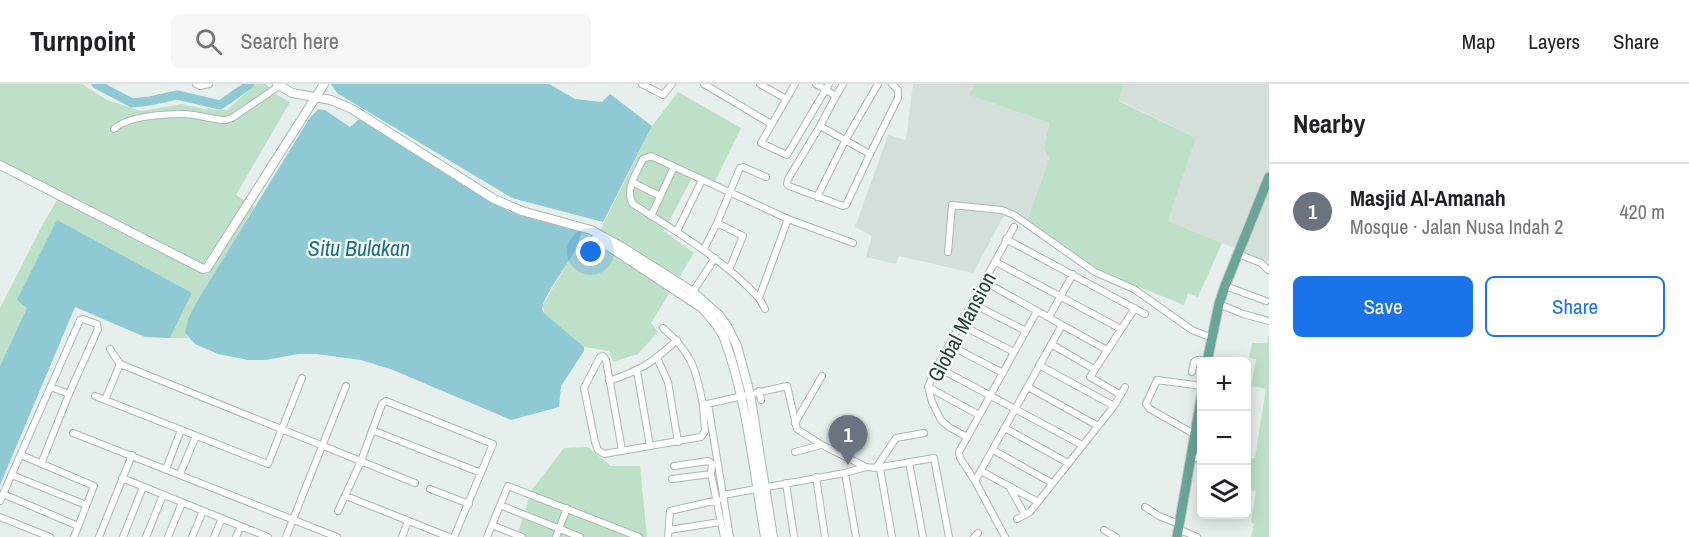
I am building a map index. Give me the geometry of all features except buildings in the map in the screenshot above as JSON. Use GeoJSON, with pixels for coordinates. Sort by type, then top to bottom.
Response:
{"type":"FeatureCollection","features":[{"type":"Feature","properties":{"kind":"main road"},"geometry":{"type":"LineString","coordinates":[[1208,357],[1225,285],[1269,177]]}},
{"type":"Feature","properties":{"kind":"main road"},"geometry":{"type":"LineString","coordinates":[[1178,530],[1198,411]]}},
{"type":"Feature","properties":{"kind":"street"},"geometry":{"type":"LineString","coordinates":[[196,84],[200,86],[208,84]]}},
{"type":"Feature","properties":{"kind":"street"},"geometry":{"type":"LineString","coordinates":[[0,165],[198,268],[207,268],[324,84]]}},
{"type":"Feature","properties":{"kind":"street"},"geometry":{"type":"LineString","coordinates":[[642,84],[663,95],[672,84]]}},
{"type":"Feature","properties":{"kind":"street"},"geometry":{"type":"LineString","coordinates":[[704,84],[771,124]]}},
{"type":"Feature","properties":{"kind":"street"},"geometry":{"type":"LineString","coordinates":[[760,84],[786,99]]}},
{"type":"Feature","properties":{"kind":"street"},"geometry":{"type":"LineString","coordinates":[[795,84],[761,143],[787,155],[828,87]]}},
{"type":"Feature","properties":{"kind":"street"},"geometry":{"type":"LineString","coordinates":[[816,84],[828,87],[836,96]]}},
{"type":"Feature","properties":{"kind":"street"},"geometry":{"type":"LineString","coordinates":[[843,84],[787,182],[789,186],[841,206],[846,205],[898,98],[898,90],[892,84]]}},
{"type":"Feature","properties":{"kind":"street"},"geometry":{"type":"LineString","coordinates":[[817,197],[844,141],[878,84]]}},
{"type":"Feature","properties":{"kind":"street"},"geometry":{"type":"LineString","coordinates":[[114,129],[120,123],[130,119],[183,114],[226,120],[278,85],[292,93],[331,100],[352,109],[494,199],[522,211],[588,229],[622,247],[690,295],[727,326],[736,346],[750,394],[765,537]]}},
{"type":"Feature","properties":{"kind":"street"},"geometry":{"type":"LineString","coordinates":[[819,126],[870,154]]}},
{"type":"Feature","properties":{"kind":"street"},"geometry":{"type":"LineString","coordinates":[[765,309],[746,283],[704,249],[630,200],[632,182],[645,157],[651,156],[788,219],[853,243]]}},
{"type":"Feature","properties":{"kind":"street"},"geometry":{"type":"LineString","coordinates":[[651,216],[674,167]]}},
{"type":"Feature","properties":{"kind":"street"},"geometry":{"type":"LineString","coordinates":[[704,249],[741,167],[766,177]]}},
{"type":"Feature","properties":{"kind":"street"},"geometry":{"type":"LineString","coordinates":[[677,231],[702,180]]}},
{"type":"Feature","properties":{"kind":"street"},"geometry":{"type":"LineString","coordinates":[[632,182],[660,196]]}},
{"type":"Feature","properties":{"kind":"street"},"geometry":{"type":"LineString","coordinates":[[948,252],[952,205],[1002,210],[1014,215],[1095,272],[1134,289],[1192,330],[1212,338]]}},
{"type":"Feature","properties":{"kind":"street"},"geometry":{"type":"LineString","coordinates":[[759,298],[788,219]]}},
{"type":"Feature","properties":{"kind":"street"},"geometry":{"type":"LineString","coordinates":[[717,223],[743,236],[729,270]]}},
{"type":"Feature","properties":{"kind":"street","name":"Global Mansion"},"geometry":{"type":"LineString","coordinates":[[967,437],[941,420],[928,387],[1014,226]]}},
{"type":"Feature","properties":{"kind":"street"},"geometry":{"type":"LineString","coordinates":[[1006,239],[1145,314]]}},
{"type":"Feature","properties":{"kind":"street"},"geometry":{"type":"LineString","coordinates":[[1238,254],[1261,263],[1268,270]]}},
{"type":"Feature","properties":{"kind":"street"},"geometry":{"type":"LineString","coordinates":[[690,295],[715,258]]}},
{"type":"Feature","properties":{"kind":"street"},"geometry":{"type":"LineString","coordinates":[[996,262],[1121,329]]}},
{"type":"Feature","properties":{"kind":"street"},"geometry":{"type":"LineString","coordinates":[[1049,317],[1073,274]]}},
{"type":"Feature","properties":{"kind":"street"},"geometry":{"type":"LineString","coordinates":[[985,282],[1107,350]]}},
{"type":"Feature","properties":{"kind":"street"},"geometry":{"type":"LineString","coordinates":[[1225,285],[1266,301]]}},
{"type":"Feature","properties":{"kind":"street"},"geometry":{"type":"LineString","coordinates":[[973,304],[1026,331]]}},
{"type":"Feature","properties":{"kind":"street"},"geometry":{"type":"LineString","coordinates":[[1219,304],[1248,316],[1249,314],[1269,321]]}},
{"type":"Feature","properties":{"kind":"street"},"geometry":{"type":"LineString","coordinates":[[1121,394],[1090,378],[1135,308]]}},
{"type":"Feature","properties":{"kind":"street"},"geometry":{"type":"LineString","coordinates":[[1005,537],[959,454],[1037,311]]}},
{"type":"Feature","properties":{"kind":"street"},"geometry":{"type":"LineString","coordinates":[[716,317],[741,397],[773,537]]}},
{"type":"Feature","properties":{"kind":"street"},"geometry":{"type":"LineString","coordinates":[[41,464],[99,328],[98,324],[83,318],[80,320],[2,498],[78,526]]}},
{"type":"Feature","properties":{"kind":"street"},"geometry":{"type":"LineString","coordinates":[[961,325],[1014,352]]}},
{"type":"Feature","properties":{"kind":"street"},"geometry":{"type":"LineString","coordinates":[[975,481],[1062,325]]}},
{"type":"Feature","properties":{"kind":"street"},"geometry":{"type":"LineString","coordinates":[[663,328],[677,340],[692,359],[705,404],[720,497],[730,537]]}},
{"type":"Feature","properties":{"kind":"street"},"geometry":{"type":"LineString","coordinates":[[609,381],[637,372],[677,340]]}},
{"type":"Feature","properties":{"kind":"street"},"geometry":{"type":"LineString","coordinates":[[1051,344],[1094,369]]}},
{"type":"Feature","properties":{"kind":"street"},"geometry":{"type":"LineString","coordinates":[[950,345],[1003,373]]}},
{"type":"Feature","properties":{"kind":"street"},"geometry":{"type":"LineString","coordinates":[[110,349],[120,364],[415,483]]}},
{"type":"Feature","properties":{"kind":"street"},"geometry":{"type":"LineString","coordinates":[[622,450],[606,360],[603,356],[600,357],[585,383],[585,399],[598,450],[604,454],[698,438],[704,435],[705,404]]}},
{"type":"Feature","properties":{"kind":"street"},"geometry":{"type":"LineString","coordinates":[[657,358],[668,382],[678,442]]}},
{"type":"Feature","properties":{"kind":"street"},"geometry":{"type":"LineString","coordinates":[[1192,372],[1194,362],[1197,360]]}},
{"type":"Feature","properties":{"kind":"street"},"geometry":{"type":"LineString","coordinates":[[105,400],[120,364]]}},
{"type":"Feature","properties":{"kind":"street"},"geometry":{"type":"LineString","coordinates":[[1039,365],[1114,406]]}},
{"type":"Feature","properties":{"kind":"street"},"geometry":{"type":"LineString","coordinates":[[937,367],[991,394],[1082,445]]}},
{"type":"Feature","properties":{"kind":"street"},"geometry":{"type":"LineString","coordinates":[[637,372],[650,446]]}},
{"type":"Feature","properties":{"kind":"street"},"geometry":{"type":"LineString","coordinates":[[795,424],[822,376]]}},
{"type":"Feature","properties":{"kind":"street"},"geometry":{"type":"LineString","coordinates":[[95,396],[268,464],[302,378]]}},
{"type":"Feature","properties":{"kind":"street"},"geometry":{"type":"LineString","coordinates":[[1194,434],[1147,406],[1156,382],[1161,379],[1197,385]]}},
{"type":"Feature","properties":{"kind":"street"},"geometry":{"type":"LineString","coordinates":[[286,537],[321,444],[346,386]]}},
{"type":"Feature","properties":{"kind":"street"},"geometry":{"type":"LineString","coordinates":[[705,404],[741,397],[759,390],[787,386],[795,424],[801,433],[866,467]]}},
{"type":"Feature","properties":{"kind":"street"},"geometry":{"type":"LineString","coordinates":[[51,387],[69,394]]}},
{"type":"Feature","properties":{"kind":"street"},"geometry":{"type":"LineString","coordinates":[[928,387],[980,415]]}},
{"type":"Feature","properties":{"kind":"street"},"geometry":{"type":"LineString","coordinates":[[1028,387],[1098,426]]}},
{"type":"Feature","properties":{"kind":"street"},"geometry":{"type":"LineString","coordinates":[[1017,519],[1025,515],[1038,502],[1114,406],[1125,387]]}},
{"type":"Feature","properties":{"kind":"street"},"geometry":{"type":"LineString","coordinates":[[759,390],[761,400]]}},
{"type":"Feature","properties":{"kind":"street"},"geometry":{"type":"LineString","coordinates":[[338,511],[361,461],[384,401],[492,443],[469,504],[452,537],[346,496]]}},
{"type":"Feature","properties":{"kind":"street"},"geometry":{"type":"LineString","coordinates":[[1005,428],[1068,463]]}},
{"type":"Feature","properties":{"kind":"street"},"geometry":{"type":"LineString","coordinates":[[166,469],[181,430]]}},
{"type":"Feature","properties":{"kind":"street"},"geometry":{"type":"LineString","coordinates":[[372,430],[481,473]]}},
{"type":"Feature","properties":{"kind":"street"},"geometry":{"type":"LineString","coordinates":[[72,433],[337,537]]}},
{"type":"Feature","properties":{"kind":"street"},"geometry":{"type":"LineString","coordinates":[[892,537],[878,468],[896,438],[924,433]]}},
{"type":"Feature","properties":{"kind":"street"},"geometry":{"type":"LineString","coordinates":[[180,474],[196,436]]}},
{"type":"Feature","properties":{"kind":"street"},"geometry":{"type":"LineString","coordinates":[[795,452],[822,445]]}},
{"type":"Feature","properties":{"kind":"street"},"geometry":{"type":"LineString","coordinates":[[993,450],[1052,483]]}},
{"type":"Feature","properties":{"kind":"street"},"geometry":{"type":"LineString","coordinates":[[21,455],[94,486],[74,537]]}},
{"type":"Feature","properties":{"kind":"street"},"geometry":{"type":"LineString","coordinates":[[99,537],[132,455]]}},
{"type":"Feature","properties":{"kind":"street"},"geometry":{"type":"LineString","coordinates":[[1190,456],[1197,458]]}},
{"type":"Feature","properties":{"kind":"street"},"geometry":{"type":"LineString","coordinates":[[720,522],[669,534],[670,511],[760,488],[845,473],[866,467],[878,468],[935,459],[949,537]]}},
{"type":"Feature","properties":{"kind":"street"},"geometry":{"type":"LineString","coordinates":[[674,466],[708,461],[712,464],[711,474],[720,497],[720,522],[724,537]]}},
{"type":"Feature","properties":{"kind":"street"},"geometry":{"type":"LineString","coordinates":[[909,462],[923,537]]}},
{"type":"Feature","properties":{"kind":"street"},"geometry":{"type":"LineString","coordinates":[[981,471],[1038,502]]}},
{"type":"Feature","properties":{"kind":"street"},"geometry":{"type":"LineString","coordinates":[[845,473],[856,537]]}},
{"type":"Feature","properties":{"kind":"street"},"geometry":{"type":"LineString","coordinates":[[672,479],[711,474]]}},
{"type":"Feature","properties":{"kind":"street"},"geometry":{"type":"LineString","coordinates":[[12,475],[86,506]]}},
{"type":"Feature","properties":{"kind":"street"},"geometry":{"type":"LineString","coordinates":[[816,477],[825,537]]}},
{"type":"Feature","properties":{"kind":"street"},"geometry":{"type":"LineString","coordinates":[[123,478],[258,535],[268,537]]}},
{"type":"Feature","properties":{"kind":"street"},"geometry":{"type":"LineString","coordinates":[[786,483],[794,537]]}},
{"type":"Feature","properties":{"kind":"street"},"geometry":{"type":"LineString","coordinates":[[1008,485],[1025,515]]}},
{"type":"Feature","properties":{"kind":"street"},"geometry":{"type":"LineString","coordinates":[[487,537],[508,486],[639,537]]}},
{"type":"Feature","properties":{"kind":"street"},"geometry":{"type":"LineString","coordinates":[[123,537],[143,487]]}},
{"type":"Feature","properties":{"kind":"street"},"geometry":{"type":"LineString","coordinates":[[430,489],[469,504]]}},
{"type":"Feature","properties":{"kind":"street"},"geometry":{"type":"LineString","coordinates":[[146,537],[163,495]]}},
{"type":"Feature","properties":{"kind":"street"},"geometry":{"type":"LineString","coordinates":[[168,537],[182,503]]}},
{"type":"Feature","properties":{"kind":"street"},"geometry":{"type":"LineString","coordinates":[[500,505],[580,537]]}},
{"type":"Feature","properties":{"kind":"street"},"geometry":{"type":"LineString","coordinates":[[1145,507],[1178,530],[1197,537]]}},
{"type":"Feature","properties":{"kind":"street"},"geometry":{"type":"LineString","coordinates":[[556,537],[567,508]]}},
{"type":"Feature","properties":{"kind":"street"},"geometry":{"type":"LineString","coordinates":[[192,537],[203,511]]}},
{"type":"Feature","properties":{"kind":"street"},"geometry":{"type":"LineString","coordinates":[[0,517],[50,537]]}},
{"type":"Feature","properties":{"kind":"street"},"geometry":{"type":"LineString","coordinates":[[214,537],[222,518]]}},
{"type":"Feature","properties":{"kind":"street"},"geometry":{"type":"LineString","coordinates":[[402,537],[408,520]]}},
{"type":"Feature","properties":{"kind":"street"},"geometry":{"type":"LineString","coordinates":[[492,525],[522,537]]}},
{"type":"Feature","properties":{"kind":"street"},"geometry":{"type":"LineString","coordinates":[[236,537],[241,526]]}},
{"type":"Feature","properties":{"kind":"street"},"geometry":{"type":"LineString","coordinates":[[1104,530],[1116,537]]}},
{"type":"Feature","properties":{"kind":"shaded area"},"geometry":{"type":"Polygon","coordinates":[[[913,84],[974,84],[969,95],[1049,123],[1044,148],[1049,159],[1027,220],[1008,208],[973,273],[899,256],[896,264],[866,257],[872,236],[855,227],[888,135],[906,140],[913,84]]]}},
{"type":"Feature","properties":{"kind":"shaded area"},"geometry":{"type":"Polygon","coordinates":[[[1124,84],[1269,84],[1269,262],[1168,221],[1196,138],[1119,100],[1124,84]]]}},
{"type":"Feature","properties":{"kind":"green space"},"geometry":{"type":"Polygon","coordinates":[[[0,84],[82,84],[107,100],[141,111],[182,104],[204,109],[227,110],[256,84],[266,84],[276,94],[290,102],[236,195],[255,207],[199,298],[185,333],[188,338],[170,338],[192,293],[17,300],[28,307],[0,366],[0,308],[59,197],[0,166],[0,84]]]}},
{"type":"Feature","properties":{"kind":"green space"},"geometry":{"type":"Polygon","coordinates":[[[974,84],[1124,84],[1119,101],[1196,138],[1168,221],[1222,243],[1198,297],[1188,293],[1184,305],[1094,269],[1027,220],[1049,159],[1044,148],[1049,123],[969,95],[974,84]]]}},
{"type":"Feature","properties":{"kind":"green space"},"geometry":{"type":"Polygon","coordinates":[[[678,92],[741,128],[715,181],[694,174],[664,231],[694,253],[651,323],[658,332],[638,354],[613,362],[609,351],[584,347],[544,313],[543,305],[580,241],[581,230],[595,241],[652,126],[678,92]]]}},
{"type":"Feature","properties":{"kind":"green space"},"geometry":{"type":"Polygon","coordinates":[[[1269,334],[1269,537],[1251,537],[1256,491],[1251,490],[1251,459],[1255,458],[1266,389],[1251,386],[1256,359],[1249,357],[1252,343],[1267,343],[1269,334]]]}},
{"type":"Feature","properties":{"kind":"green space"},"geometry":{"type":"Polygon","coordinates":[[[588,447],[611,466],[640,466],[647,537],[521,537],[519,530],[531,491],[564,448],[588,447]]]}},
{"type":"Feature","properties":{"kind":"water"},"geometry":{"type":"Polygon","coordinates":[[[331,84],[549,84],[575,99],[602,102],[610,94],[652,126],[603,222],[512,198],[337,93],[331,84]]]}},
{"type":"Feature","properties":{"kind":"water","name":"Situ Bulakan"},"geometry":{"type":"Polygon","coordinates":[[[318,109],[325,110],[350,127],[359,119],[508,211],[581,230],[576,247],[550,289],[542,309],[584,347],[584,351],[561,386],[559,407],[511,420],[393,370],[361,360],[317,354],[298,354],[266,360],[248,360],[218,354],[195,344],[185,333],[188,319],[199,298],[309,119],[318,109]]]}},
{"type":"Feature","properties":{"kind":"water"},"geometry":{"type":"Polygon","coordinates":[[[57,220],[192,293],[170,338],[145,337],[75,307],[0,485],[0,366],[27,308],[17,300],[57,220]]]}},
{"type":"Feature","properties":{"kind":"waterway"},"geometry":{"type":"LineString","coordinates":[[96,84],[132,103],[177,95],[220,105],[250,84]]}},
{"type":"Feature","properties":{"kind":"place","name":"Masjid Al-Amanah"},"geometry":{"type":"Point","coordinates":[848,465]}}]}
